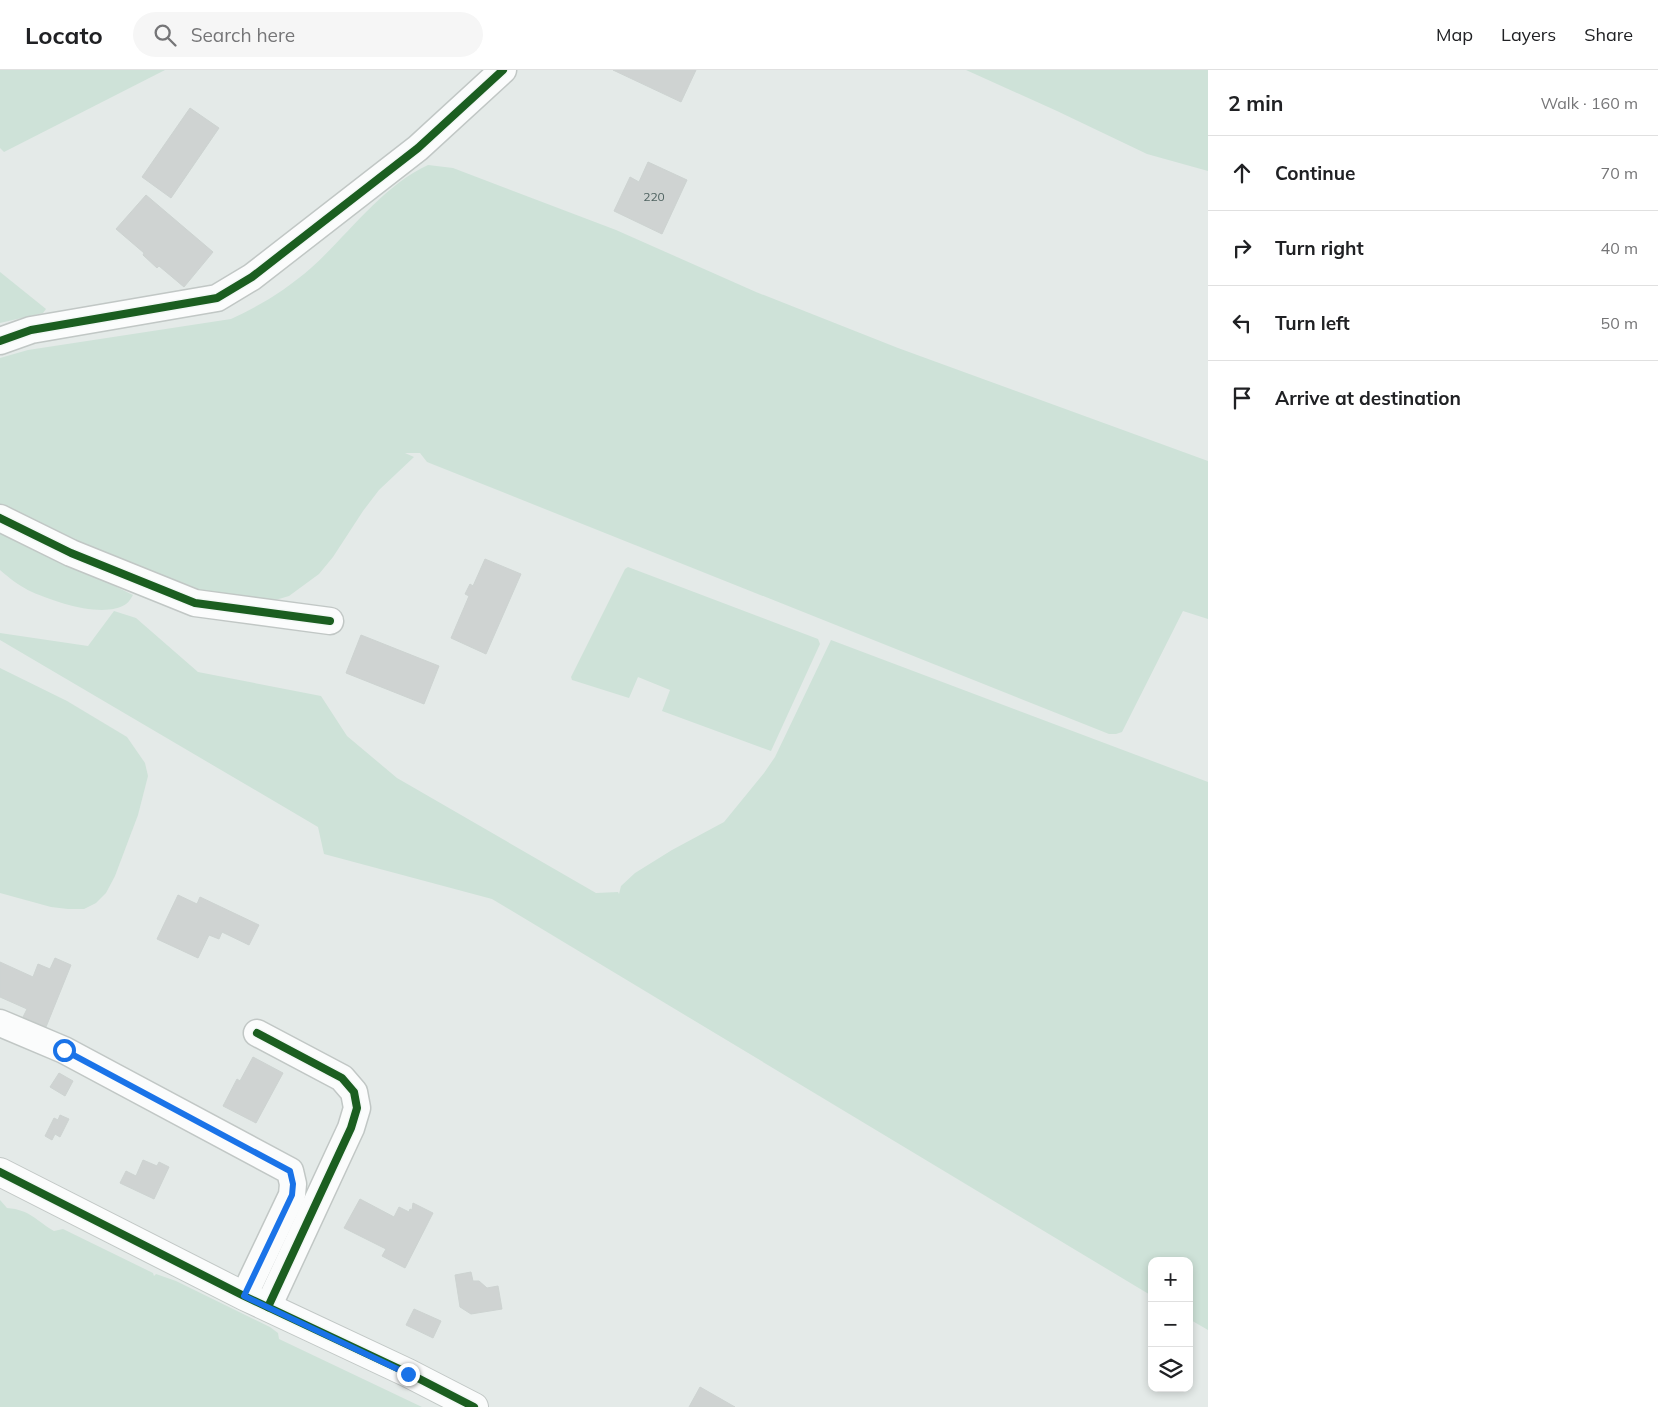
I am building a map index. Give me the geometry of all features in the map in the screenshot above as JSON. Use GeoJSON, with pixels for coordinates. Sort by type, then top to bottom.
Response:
{"type":"FeatureCollection","features":[{"type":"Feature","properties":{"kind":"street"},"geometry":{"type":"LineString","coordinates":[[0,341],[31,330],[217,298],[268,265],[418,148],[503,70]]}},
{"type":"Feature","properties":{"kind":"street"},"geometry":{"type":"LineString","coordinates":[[0,518],[72,553],[195,603],[330,621]]}},
{"type":"Feature","properties":{"kind":"street"},"geometry":{"type":"LineString","coordinates":[[0,1023],[64,1050],[290,1171],[293,1184],[292,1195],[256,1302]]}},
{"type":"Feature","properties":{"kind":"street"},"geometry":{"type":"LineString","coordinates":[[256,1302],[351,1128],[357,1108],[354,1092],[342,1078],[257,1033]]}},
{"type":"Feature","properties":{"kind":"street"},"geometry":{"type":"LineString","coordinates":[[0,1172],[256,1302],[474,1407]]}},
{"type":"Feature","properties":{"kind":"green space"},"geometry":{"type":"Polygon","coordinates":[[[0,70],[165,70],[4,152],[0,148],[0,70]]]}},
{"type":"Feature","properties":{"kind":"green space"},"geometry":{"type":"Polygon","coordinates":[[[966,70],[1208,70],[1208,171],[1147,154],[966,70]]]}},
{"type":"Feature","properties":{"kind":"green space"},"geometry":{"type":"Polygon","coordinates":[[[428,165],[453,168],[616,230],[756,292],[898,348],[1208,461],[1208,619],[1183,611],[1122,732],[1109,734],[427,462],[420,453],[405,453],[414,457],[379,490],[333,557],[319,574],[289,596],[272,601],[231,603],[100,553],[0,504],[0,358],[28,350],[231,319],[273,297],[302,276],[381,198],[411,174],[428,165]]]}},
{"type":"Feature","properties":{"kind":"green space"},"geometry":{"type":"Polygon","coordinates":[[[0,272],[46,309],[43,313],[0,323],[0,272]]]}},
{"type":"Feature","properties":{"kind":"green space"},"geometry":{"type":"Polygon","coordinates":[[[0,530],[133,595],[126,604],[105,610],[66,604],[32,592],[0,570],[0,530]]]}},
{"type":"Feature","properties":{"kind":"green space"},"geometry":{"type":"Polygon","coordinates":[[[628,567],[818,639],[820,644],[771,751],[662,711],[670,690],[638,677],[629,698],[572,680],[571,677],[625,569],[628,567]]]}},
{"type":"Feature","properties":{"kind":"green space"},"geometry":{"type":"Polygon","coordinates":[[[114,611],[136,618],[198,672],[321,696],[347,736],[397,778],[596,893],[618,892],[619,894],[621,886],[635,873],[672,850],[724,822],[775,757],[831,640],[1208,782],[1208,1330],[1193,1321],[1193,1257],[1148,1257],[1148,1294],[492,899],[324,854],[318,827],[0,640],[0,633],[88,646],[114,611]]]}},
{"type":"Feature","properties":{"kind":"green space"},"geometry":{"type":"Polygon","coordinates":[[[0,668],[67,701],[127,737],[145,763],[148,776],[138,815],[115,876],[106,893],[96,903],[84,909],[51,907],[0,893],[0,668]]]}},
{"type":"Feature","properties":{"kind":"green space"},"geometry":{"type":"Polygon","coordinates":[[[0,1200],[7,1208],[27,1213],[54,1231],[63,1229],[153,1273],[154,1276],[156,1274],[176,1281],[270,1327],[278,1333],[279,1339],[422,1407],[0,1407],[0,1200]]]}},
{"type":"Feature","properties":{"kind":"building"},"geometry":{"type":"Polygon","coordinates":[[[613,70],[696,70],[681,102],[613,70]]]}},
{"type":"Feature","properties":{"kind":"building"},"geometry":{"type":"Polygon","coordinates":[[[190,108],[219,128],[171,198],[142,177],[190,108]]]}},
{"type":"Feature","properties":{"kind":"building"},"geometry":{"type":"Polygon","coordinates":[[[648,162],[687,180],[662,234],[614,211],[630,177],[639,182],[648,162]]]}},
{"type":"Feature","properties":{"kind":"building"},"geometry":{"type":"Polygon","coordinates":[[[146,195],[213,252],[184,287],[159,266],[157,268],[143,255],[144,253],[116,229],[146,195]]]}},
{"type":"Feature","properties":{"kind":"building"},"geometry":{"type":"Polygon","coordinates":[[[485,559],[521,574],[486,654],[451,638],[469,596],[465,594],[470,584],[473,586],[485,559]]]}},
{"type":"Feature","properties":{"kind":"building"},"geometry":{"type":"Polygon","coordinates":[[[361,635],[439,666],[424,704],[346,673],[361,635]]]}},
{"type":"Feature","properties":{"kind":"building"},"geometry":{"type":"Polygon","coordinates":[[[178,895],[197,904],[200,897],[259,925],[249,945],[222,932],[219,939],[209,935],[198,958],[157,939],[178,895]]]}},
{"type":"Feature","properties":{"kind":"building"},"geometry":{"type":"Polygon","coordinates":[[[55,958],[71,965],[46,1027],[23,1017],[27,1009],[0,997],[0,962],[33,977],[38,964],[50,969],[55,958]]]}},
{"type":"Feature","properties":{"kind":"building"},"geometry":{"type":"Polygon","coordinates":[[[253,1057],[283,1073],[256,1123],[223,1106],[237,1079],[240,1081],[253,1057]]]}},
{"type":"Feature","properties":{"kind":"building"},"geometry":{"type":"Polygon","coordinates":[[[59,1073],[73,1081],[65,1096],[50,1087],[59,1073]]]}},
{"type":"Feature","properties":{"kind":"building"},"geometry":{"type":"Polygon","coordinates":[[[60,1115],[69,1119],[60,1137],[55,1134],[52,1140],[45,1136],[54,1118],[58,1120],[60,1115]]]}},
{"type":"Feature","properties":{"kind":"building"},"geometry":{"type":"Polygon","coordinates":[[[143,1160],[157,1166],[159,1162],[169,1167],[154,1199],[120,1183],[126,1171],[136,1176],[143,1160]]]}},
{"type":"Feature","properties":{"kind":"building"},"geometry":{"type":"Polygon","coordinates":[[[360,1199],[394,1217],[399,1207],[409,1212],[410,1209],[412,1210],[413,1203],[433,1213],[405,1268],[382,1256],[386,1249],[344,1228],[360,1199]]]}},
{"type":"Feature","properties":{"kind":"building"},"geometry":{"type":"Polygon","coordinates":[[[471,1272],[473,1281],[479,1281],[487,1288],[498,1286],[502,1309],[471,1314],[460,1307],[455,1275],[471,1272]]]}},
{"type":"Feature","properties":{"kind":"building"},"geometry":{"type":"Polygon","coordinates":[[[414,1309],[441,1321],[433,1338],[406,1325],[414,1309]]]}},
{"type":"Feature","properties":{"kind":"building"},"geometry":{"type":"Polygon","coordinates":[[[700,1387],[735,1407],[689,1407],[700,1387]]]}},
{"type":"Feature","properties":{"kind":"cycle path"},"geometry":{"type":"LineString","coordinates":[[0,341],[31,330],[217,298],[252,277],[418,148],[503,70]]}},
{"type":"Feature","properties":{"kind":"cycle path"},"geometry":{"type":"LineString","coordinates":[[0,518],[71,553],[195,603],[330,621]]}},
{"type":"Feature","properties":{"kind":"cycle path"},"geometry":{"type":"LineString","coordinates":[[257,1033],[342,1078],[354,1092],[357,1108],[351,1128],[268,1307]]}},
{"type":"Feature","properties":{"kind":"cycle path"},"geometry":{"type":"LineString","coordinates":[[0,1172],[244,1296],[408,1373],[474,1407]]}},
{"type":"Feature","properties":{"kind":"route"},"geometry":{"type":"LineString","coordinates":[[64,1050],[290,1171],[293,1184],[292,1195],[244,1296],[408,1374]]}}]}
